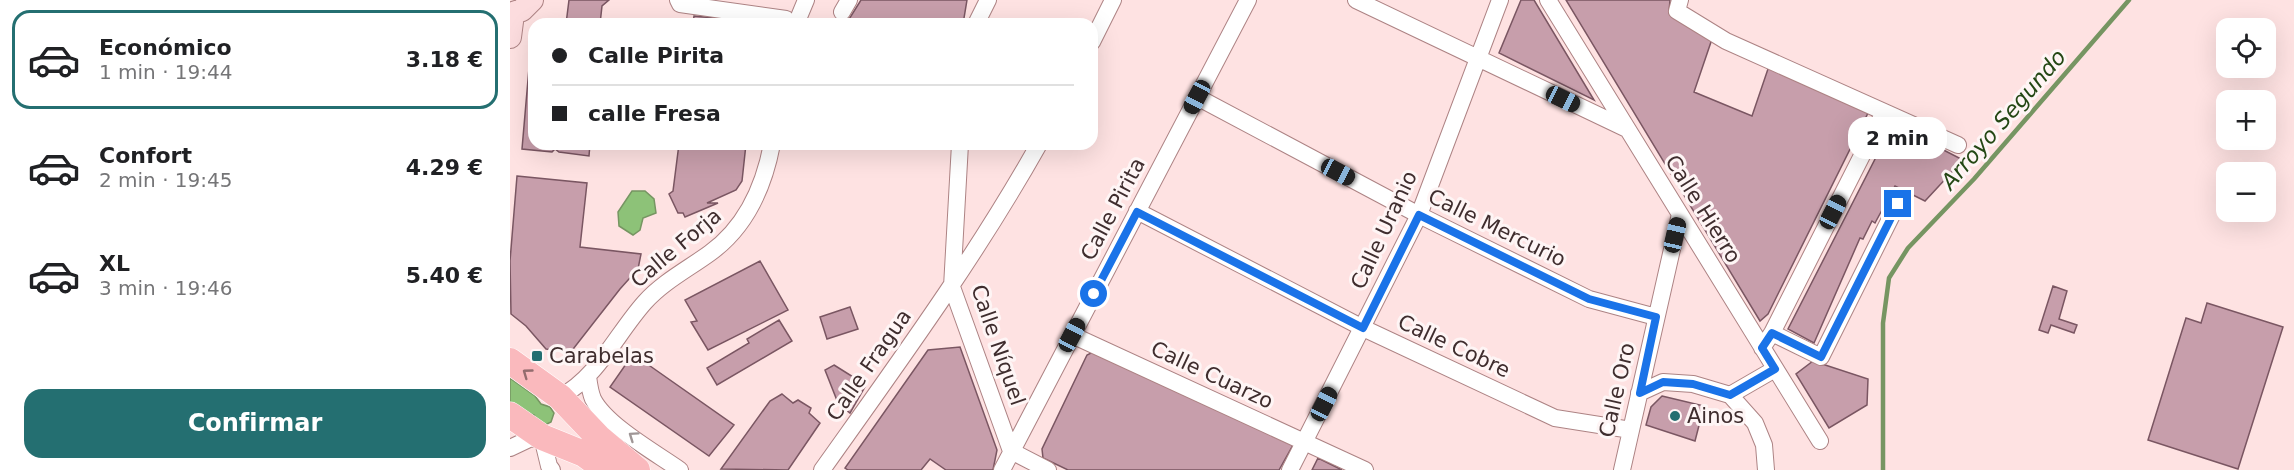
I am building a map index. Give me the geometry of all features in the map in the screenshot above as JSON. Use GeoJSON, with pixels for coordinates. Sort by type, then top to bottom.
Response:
{"type":"FeatureCollection","features":[{"type":"Feature","properties":{"kind":"main road"},"geometry":{"type":"LineString","coordinates":[[510,37],[512,14],[522,10],[532,0]]}},
{"type":"Feature","properties":{"kind":"main road"},"geometry":{"type":"LineString","coordinates":[[510,361],[567,406],[619,456],[637,470]]}},
{"type":"Feature","properties":{"kind":"main road"},"geometry":{"type":"LineString","coordinates":[[549,457],[570,427],[567,406]]}},
{"type":"Feature","properties":{"kind":"main road"},"geometry":{"type":"LineString","coordinates":[[511,418],[549,457]]}},
{"type":"Feature","properties":{"kind":"main road"},"geometry":{"type":"LineString","coordinates":[[549,457],[584,454],[606,470]]}},
{"type":"Feature","properties":{"kind":"street"},"geometry":{"type":"LineString","coordinates":[[794,18],[806,0]]}},
{"type":"Feature","properties":{"kind":"street"},"geometry":{"type":"LineString","coordinates":[[979,18],[988,0]]}},
{"type":"Feature","properties":{"kind":"street"},"geometry":{"type":"LineString","coordinates":[[1098,30],[1113,0]]}},
{"type":"Feature","properties":{"kind":"street","name":"Calle Pirita"},"geometry":{"type":"LineString","coordinates":[[1002,470],[1248,0]]}},
{"type":"Feature","properties":{"kind":"street"},"geometry":{"type":"LineString","coordinates":[[1356,0],[1627,129]]}},
{"type":"Feature","properties":{"kind":"street","name":"Calle Uranio"},"geometry":{"type":"LineString","coordinates":[[1290,470],[1419,215],[1500,0]]}},
{"type":"Feature","properties":{"kind":"street","name":"Calle Hierro"},"geometry":{"type":"LineString","coordinates":[[1548,0],[1820,441]]}},
{"type":"Feature","properties":{"kind":"street"},"geometry":{"type":"LineString","coordinates":[[1680,0],[1677,11],[1726,41],[1958,145]]}},
{"type":"Feature","properties":{"kind":"street"},"geometry":{"type":"LineString","coordinates":[[686,2],[770,18]]}},
{"type":"Feature","properties":{"kind":"street","name":"Calle Mercurio"},"geometry":{"type":"LineString","coordinates":[[1197,97],[1419,215],[1589,299],[1656,317]]}},
{"type":"Feature","properties":{"kind":"street"},"geometry":{"type":"LineString","coordinates":[[1762,348],[1772,333],[1884,112]]}},
{"type":"Feature","properties":{"kind":"street","name":"Calle Forja"},"geometry":{"type":"LineString","coordinates":[[567,406],[629,321],[657,290],[712,251],[730,235],[757,195],[771,150]]}},
{"type":"Feature","properties":{"kind":"street","name":"Calle Níquel"},"geometry":{"type":"LineString","coordinates":[[960,150],[952,287],[1011,451]]}},
{"type":"Feature","properties":{"kind":"street"},"geometry":{"type":"LineString","coordinates":[[952,287],[1009,199],[1036,150]]}},
{"type":"Feature","properties":{"kind":"street"},"geometry":{"type":"LineString","coordinates":[[1772,333],[1821,357],[1898,204]]}},
{"type":"Feature","properties":{"kind":"street","name":"Calle Cobre"},"geometry":{"type":"LineString","coordinates":[[1137,212],[1363,328],[1555,418],[1631,430]]}},
{"type":"Feature","properties":{"kind":"street","name":"Calle Oro"},"geometry":{"type":"LineString","coordinates":[[1622,470],[1680,214]]}},
{"type":"Feature","properties":{"kind":"street","name":"Calle Fragua"},"geometry":{"type":"LineString","coordinates":[[822,470],[952,287]]}},
{"type":"Feature","properties":{"kind":"street","name":"Calle Cuarzo"},"geometry":{"type":"LineString","coordinates":[[1072,335],[1365,470]]}},
{"type":"Feature","properties":{"kind":"street"},"geometry":{"type":"LineString","coordinates":[[1730,395],[1775,369]]}},
{"type":"Feature","properties":{"kind":"street"},"geometry":{"type":"LineString","coordinates":[[588,376],[567,406],[612,422]]}},
{"type":"Feature","properties":{"kind":"street"},"geometry":{"type":"LineString","coordinates":[[588,376],[591,396],[612,422],[680,470]]}},
{"type":"Feature","properties":{"kind":"street"},"geometry":{"type":"LineString","coordinates":[[1640,393],[1663,382],[1693,384],[1730,395],[1755,423],[1764,445],[1766,470]]}},
{"type":"Feature","properties":{"kind":"street"},"geometry":{"type":"LineString","coordinates":[[510,448],[529,439],[549,457]]}},
{"type":"Feature","properties":{"kind":"street"},"geometry":{"type":"LineString","coordinates":[[1011,451],[1048,470]]}},
{"type":"Feature","properties":{"kind":"shaded area"},"geometry":{"type":"Polygon","coordinates":[[[632,191],[645,191],[654,199],[656,213],[643,218],[640,230],[633,235],[619,226],[618,212],[632,191]]]}},
{"type":"Feature","properties":{"kind":"shaded area"},"geometry":{"type":"Polygon","coordinates":[[[510,378],[535,396],[541,404],[550,407],[554,413],[551,422],[545,425],[538,423],[534,415],[525,413],[510,402],[510,378]]]}},
{"type":"Feature","properties":{"kind":"building"},"geometry":{"type":"Polygon","coordinates":[[[569,0],[609,0],[602,6],[601,18],[567,18],[569,0]]]}},
{"type":"Feature","properties":{"kind":"building"},"geometry":{"type":"Polygon","coordinates":[[[861,0],[967,0],[964,18],[850,18],[861,0]]]}},
{"type":"Feature","properties":{"kind":"building"},"geometry":{"type":"Polygon","coordinates":[[[1521,0],[1534,0],[1594,100],[1499,53],[1521,0]]]}},
{"type":"Feature","properties":{"kind":"building"},"geometry":{"type":"Polygon","coordinates":[[[1566,0],[1670,0],[1669,13],[1713,36],[1694,92],[1752,116],[1770,63],[1868,113],[1768,314],[1760,321],[1566,0]]]}},
{"type":"Feature","properties":{"kind":"building"},"geometry":{"type":"Polygon","coordinates":[[[528,80],[528,150],[522,149],[528,80]]]}},
{"type":"Feature","properties":{"kind":"building"},"geometry":{"type":"Polygon","coordinates":[[[1893,124],[1963,160],[1925,201],[1895,186],[1875,223],[1872,221],[1863,239],[1860,238],[1814,343],[1788,329],[1893,124]]]}},
{"type":"Feature","properties":{"kind":"building"},"geometry":{"type":"Polygon","coordinates":[[[556,150],[590,150],[589,156],[556,150]]]}},
{"type":"Feature","properties":{"kind":"building"},"geometry":{"type":"Polygon","coordinates":[[[678,150],[745,150],[742,181],[736,190],[707,203],[718,203],[685,217],[683,213],[678,213],[669,194],[673,191],[678,150]]]}},
{"type":"Feature","properties":{"kind":"building"},"geometry":{"type":"Polygon","coordinates":[[[517,176],[587,183],[580,247],[641,254],[638,269],[570,353],[560,347],[555,350],[546,349],[526,326],[511,314],[510,261],[517,176]]]}},
{"type":"Feature","properties":{"kind":"building"},"geometry":{"type":"Polygon","coordinates":[[[760,261],[788,310],[708,350],[691,322],[697,321],[685,300],[760,261]]]}},
{"type":"Feature","properties":{"kind":"building"},"geometry":{"type":"Polygon","coordinates":[[[2053,286],[2067,291],[2059,319],[2077,325],[2074,333],[2051,325],[2048,333],[2039,330],[2053,286]]]}},
{"type":"Feature","properties":{"kind":"building"},"geometry":{"type":"Polygon","coordinates":[[[2207,303],[2283,327],[2238,469],[2148,440],[2186,318],[2201,323],[2207,303]]]}},
{"type":"Feature","properties":{"kind":"building"},"geometry":{"type":"Polygon","coordinates":[[[850,307],[858,329],[827,339],[820,317],[850,307]]]}},
{"type":"Feature","properties":{"kind":"building"},"geometry":{"type":"Polygon","coordinates":[[[779,320],[792,341],[717,385],[707,368],[749,343],[747,339],[779,320]]]}},
{"type":"Feature","properties":{"kind":"building"},"geometry":{"type":"Polygon","coordinates":[[[960,347],[997,450],[993,470],[946,470],[930,459],[921,470],[848,470],[845,468],[928,350],[960,347]]]}},
{"type":"Feature","properties":{"kind":"building"},"geometry":{"type":"Polygon","coordinates":[[[1097,350],[1293,445],[1279,470],[1068,470],[1043,458],[1042,449],[1087,355],[1097,350]]]}},
{"type":"Feature","properties":{"kind":"building"},"geometry":{"type":"Polygon","coordinates":[[[633,354],[734,425],[709,456],[610,387],[633,354]]]}},
{"type":"Feature","properties":{"kind":"building"},"geometry":{"type":"Polygon","coordinates":[[[1813,361],[1868,379],[1867,405],[1829,428],[1796,374],[1813,361]]]}},
{"type":"Feature","properties":{"kind":"building"},"geometry":{"type":"Polygon","coordinates":[[[834,365],[866,385],[850,413],[838,403],[825,370],[834,365]]]}},
{"type":"Feature","properties":{"kind":"building"},"geometry":{"type":"Polygon","coordinates":[[[782,394],[793,403],[798,400],[811,408],[809,413],[820,423],[788,470],[721,469],[770,401],[782,394]]]}},
{"type":"Feature","properties":{"kind":"building","name":"Ainos"},"geometry":{"type":"Polygon","coordinates":[[[1662,396],[1704,406],[1695,441],[1646,425],[1651,407],[1662,396]]]}},
{"type":"Feature","properties":{"kind":"building"},"geometry":{"type":"Polygon","coordinates":[[[1318,458],[1342,470],[1312,470],[1318,458]]]}},
{"type":"Feature","properties":{"kind":"waterway","name":"Arroyo Segundo"},"geometry":{"type":"LineString","coordinates":[[1883,470],[1883,323],[1889,278],[1908,248],[1974,179],[2129,0]]}},
{"type":"Feature","properties":{"kind":"place","name":"Carabelas"},"geometry":{"type":"Point","coordinates":[537,356]}},
{"type":"Feature","properties":{"kind":"place","name":"Ainos"},"geometry":{"type":"Point","coordinates":[1675,416]}},
{"type":"Feature","properties":{"kind":"route"},"geometry":{"type":"LineString","coordinates":[[1094,294],[1137,212],[1363,328],[1419,215],[1589,299],[1656,317],[1640,393],[1663,382],[1693,384],[1730,395],[1775,369],[1762,348],[1772,333],[1821,357],[1898,204]]}}]}
